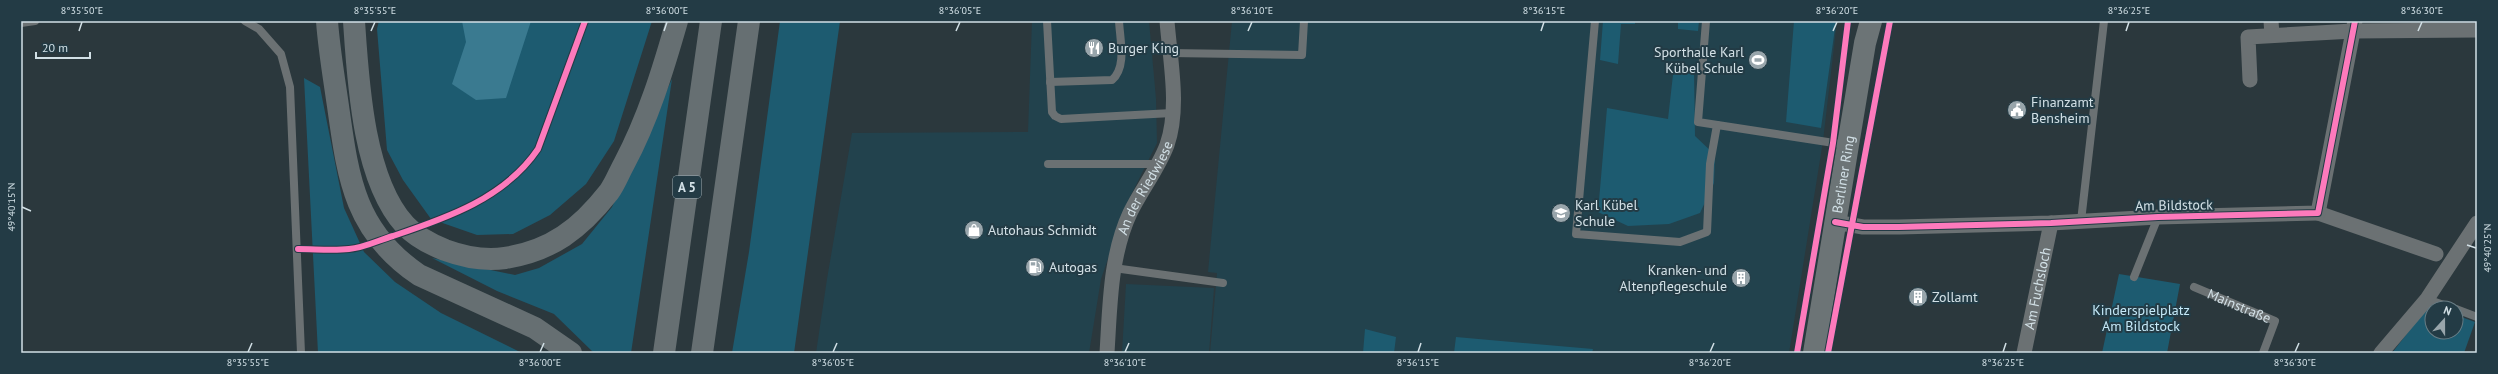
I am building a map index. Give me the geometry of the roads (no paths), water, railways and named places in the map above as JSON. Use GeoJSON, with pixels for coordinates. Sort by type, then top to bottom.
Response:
{"type":"FeatureCollection","features":[{"type":"Feature","properties":{"kind":"highway"},"geometry":{"type":"LineString","coordinates":[[356,26],[364,124],[370,154],[394,210],[417,236],[433,245],[460,255],[495,260],[526,255],[553,244],[585,220],[610,190],[635,144],[660,81],[677,21]]}},
{"type":"Feature","properties":{"kind":"highway","name":"A 5"},"geometry":{"type":"LineString","coordinates":[[664,353],[711,21]]}},
{"type":"Feature","properties":{"kind":"highway"},"geometry":{"type":"LineString","coordinates":[[702,353],[749,21]]}},
{"type":"Feature","properties":{"kind":"highway"},"geometry":{"type":"LineString","coordinates":[[324,25],[348,169],[354,194],[375,233],[405,266],[418,275],[535,328],[571,353]]}},
{"type":"Feature","properties":{"kind":"street","name":"An der Riedwiese"},"geometry":{"type":"LineString","coordinates":[[1106,353],[1114,268],[1120,239],[1131,212],[1167,145],[1172,112],[1170,53],[1167,21]]}},
{"type":"Feature","properties":{"kind":"street","name":"Berliner Ring"},"geometry":{"type":"LineString","coordinates":[[1865,21],[1865,43]]}},
{"type":"Feature","properties":{"kind":"street","name":"Berliner Ring"},"geometry":{"type":"LineString","coordinates":[[1814,353],[1865,43],[1872,21]]}},
{"type":"Feature","properties":{"kind":"street"},"geometry":{"type":"LineString","coordinates":[[2318,213],[2354,26]]}},
{"type":"Feature","properties":{"kind":"street"},"geometry":{"type":"LineString","coordinates":[[2250,80],[2248,37],[2272,28],[2354,26],[2477,30]]}},
{"type":"Feature","properties":{"kind":"street","name":"Am Bildstock"},"geometry":{"type":"LineString","coordinates":[[1835,222],[1863,227],[2051,223],[2158,217],[2318,213],[2436,254]]}},
{"type":"Feature","properties":{"kind":"street","name":"Am Fuchsloch"},"geometry":{"type":"LineString","coordinates":[[2024,353],[2051,223]]}},
{"type":"Feature","properties":{"kind":"street"},"geometry":{"type":"LineString","coordinates":[[2381,353],[2427,299],[2477,223]]}},
{"type":"Feature","properties":{"kind":"lane"},"geometry":{"type":"LineString","coordinates":[[21,23],[34,21]]}},
{"type":"Feature","properties":{"kind":"lane"},"geometry":{"type":"LineString","coordinates":[[246,21],[259,29],[281,54],[290,87],[300,353]]}},
{"type":"Feature","properties":{"kind":"lane"},"geometry":{"type":"LineString","coordinates":[[1047,21],[1052,112],[1055,116],[1061,119],[1172,112]]}},
{"type":"Feature","properties":{"kind":"lane"},"geometry":{"type":"LineString","coordinates":[[1050,82],[1112,80],[1120,71],[1119,21]]}},
{"type":"Feature","properties":{"kind":"lane"},"geometry":{"type":"LineString","coordinates":[[1170,53],[1302,55],[1304,21]]}},
{"type":"Feature","properties":{"kind":"lane"},"geometry":{"type":"LineString","coordinates":[[1595,21],[1576,234],[1680,242],[1707,232],[1710,164],[1717,124]]}},
{"type":"Feature","properties":{"kind":"lane"},"geometry":{"type":"LineString","coordinates":[[1706,21],[1698,122],[1848,145]]}},
{"type":"Feature","properties":{"kind":"lane"},"geometry":{"type":"LineString","coordinates":[[2081,221],[2104,21]]}},
{"type":"Feature","properties":{"kind":"lane"},"geometry":{"type":"LineString","coordinates":[[1048,164],[1157,164]]}},
{"type":"Feature","properties":{"kind":"lane"},"geometry":{"type":"LineString","coordinates":[[2134,277],[2158,217]]}},
{"type":"Feature","properties":{"kind":"lane"},"geometry":{"type":"LineString","coordinates":[[1114,268],[1224,283]]}},
{"type":"Feature","properties":{"kind":"lane","name":"Mainstraße"},"geometry":{"type":"LineString","coordinates":[[2194,286],[2275,321],[2263,353]]}},
{"type":"Feature","properties":{"kind":"lane"},"geometry":{"type":"LineString","coordinates":[[2464,312],[2477,317]]}},
{"type":"Feature","properties":{"kind":"place","name":"Burger King"},"geometry":{"type":"Point","coordinates":[1094,48]}},
{"type":"Feature","properties":{"kind":"place","name":"Sporthalle Karl Kübel Schule"},"geometry":{"type":"Point","coordinates":[1758,60]}},
{"type":"Feature","properties":{"kind":"place","name":"Finanzamt Bensheim"},"geometry":{"type":"Point","coordinates":[2017,110]}},
{"type":"Feature","properties":{"kind":"place","name":"Karl Kübel Schule"},"geometry":{"type":"Point","coordinates":[1561,213]}},
{"type":"Feature","properties":{"kind":"place","name":"Autohaus Schmidt"},"geometry":{"type":"Point","coordinates":[974,230]}},
{"type":"Feature","properties":{"kind":"place","name":"Autogas"},"geometry":{"type":"Point","coordinates":[1035,267]}},
{"type":"Feature","properties":{"kind":"place","name":"Kranken- und Altenpflegeschule"},"geometry":{"type":"Point","coordinates":[1741,278]}},
{"type":"Feature","properties":{"kind":"place","name":"Zollamt"},"geometry":{"type":"Point","coordinates":[1918,297]}},
{"type":"Feature","properties":{"kind":"park label","name":"Kinderspielplatz Am Bildstock"},"geometry":{"type":"Point","coordinates":[2141,318]}}]}
